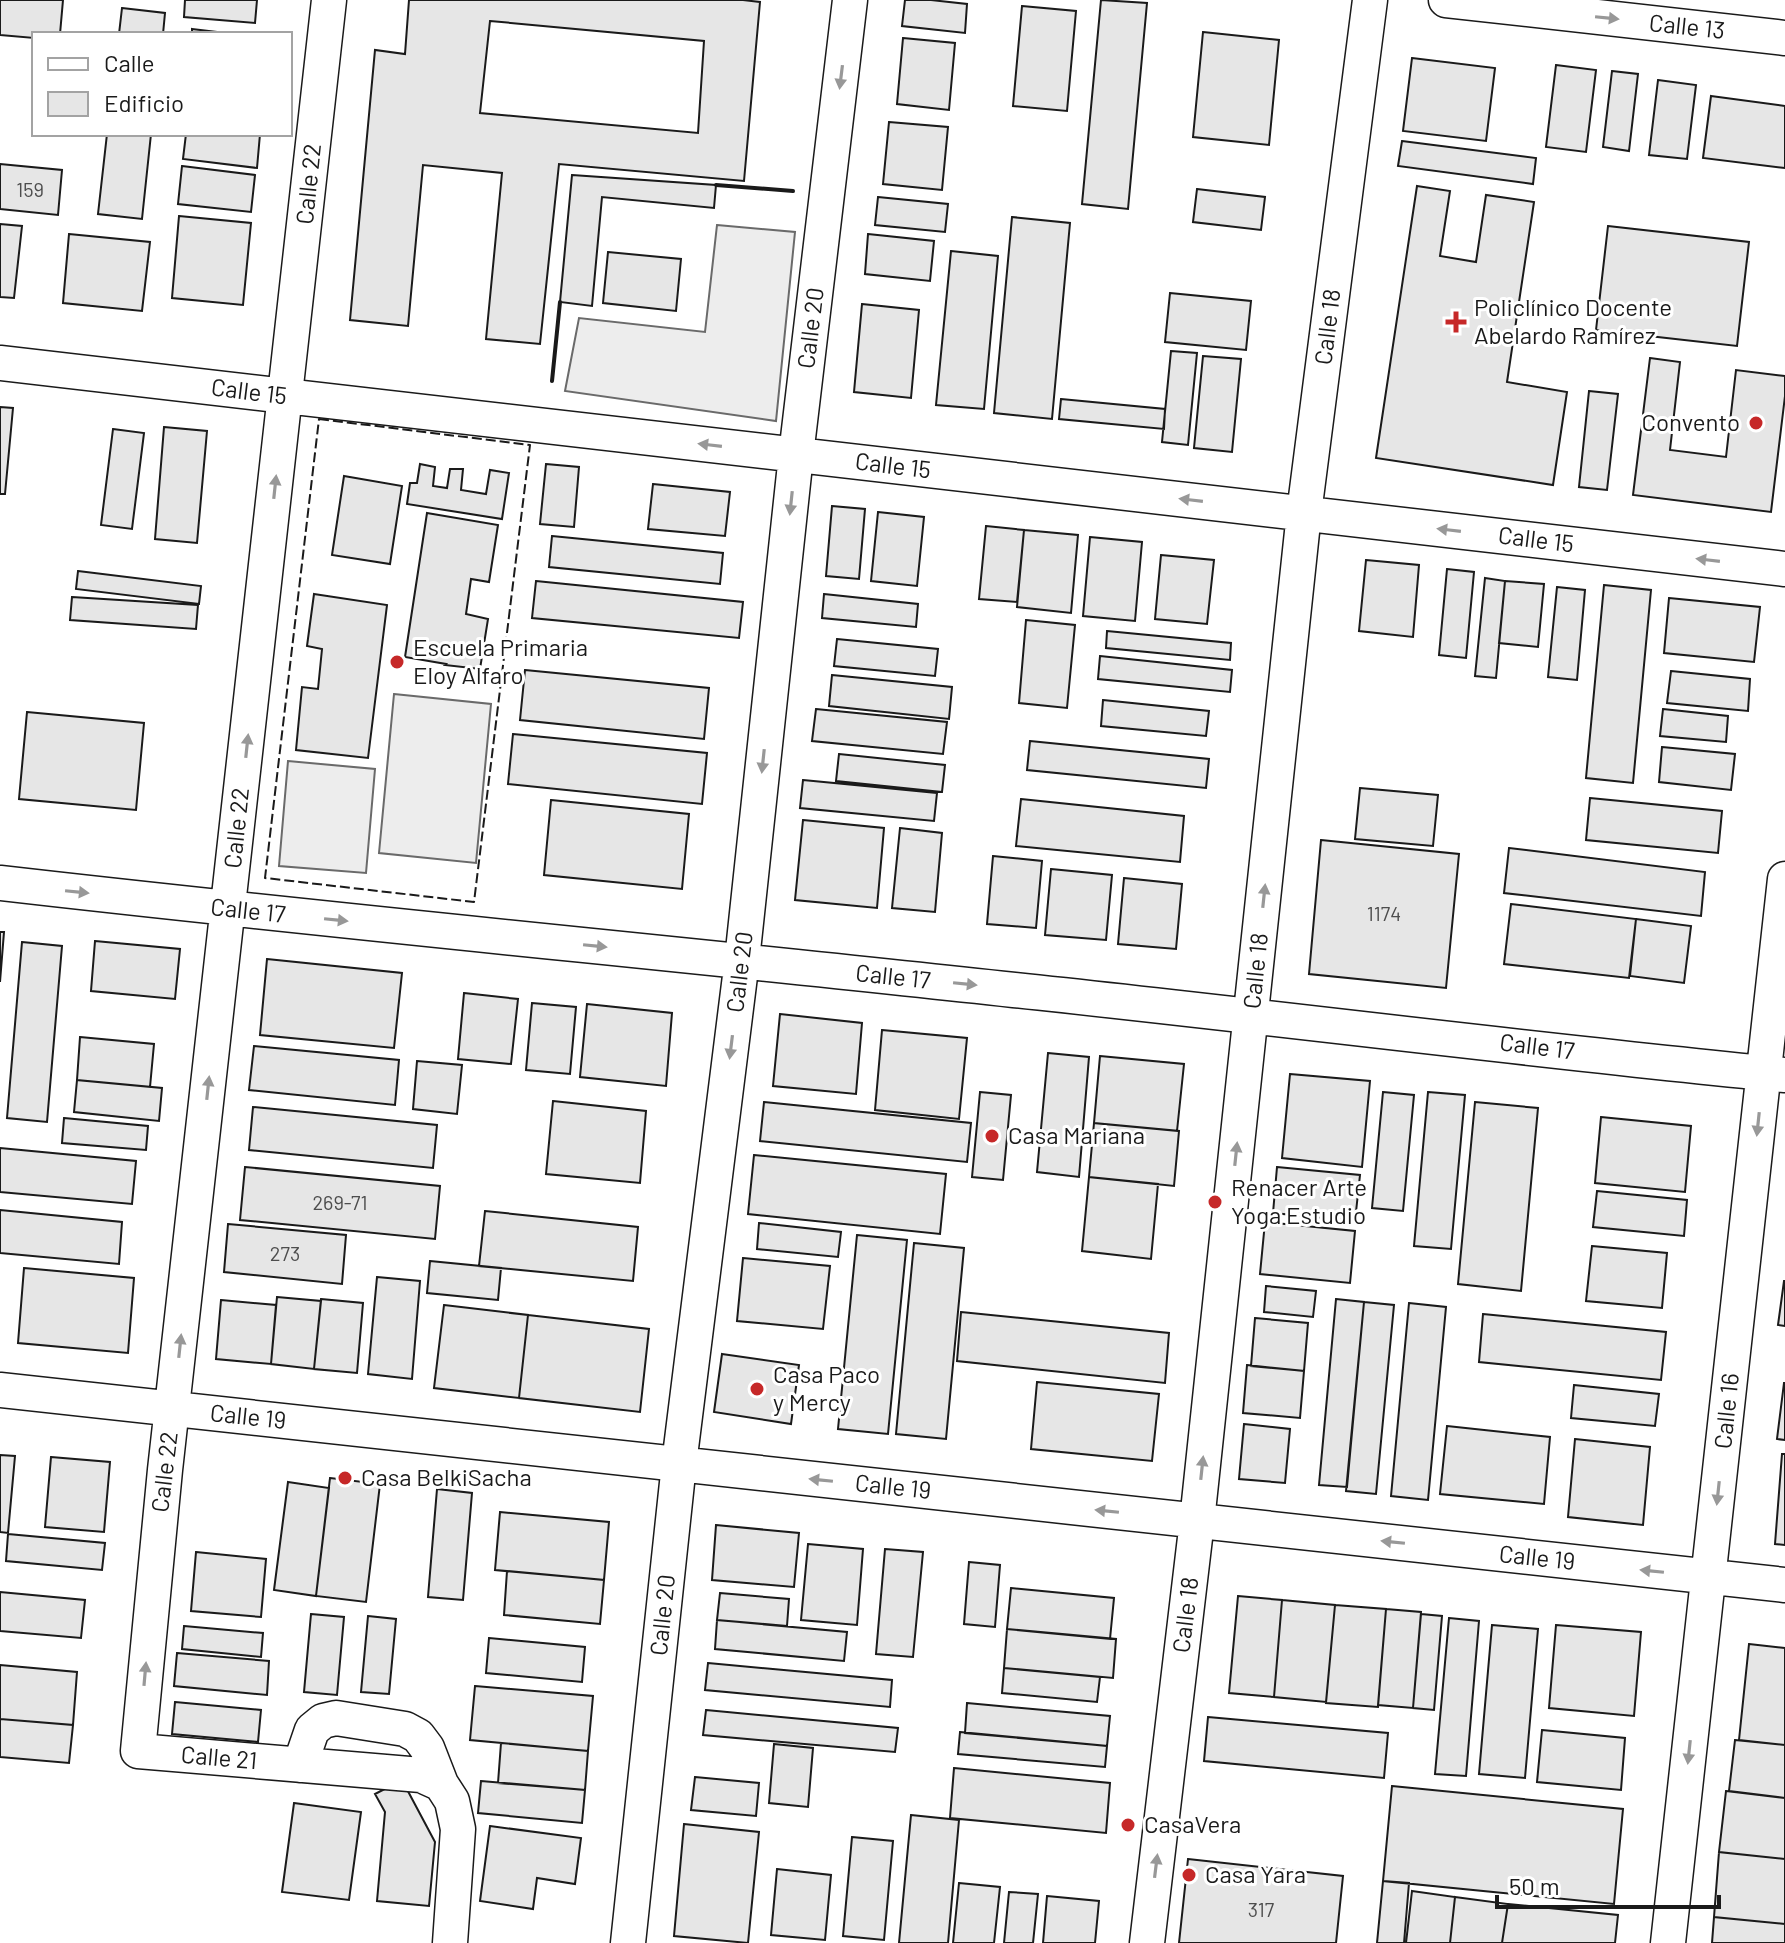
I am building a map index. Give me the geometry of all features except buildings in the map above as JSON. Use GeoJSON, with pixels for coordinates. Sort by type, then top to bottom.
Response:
{"type":"FeatureCollection","features":[{"type":"Feature","properties":{"kind":"street","name":"Calle 22"},"geometry":{"type":"LineString","coordinates":[[138,1751],[157,1545],[329,0]]}},
{"type":"Feature","properties":{"kind":"street","name":"Calle 20"},"geometry":{"type":"LineString","coordinates":[[628,1943],[679,1464],[742,960],[796,455],[850,0]]}},
{"type":"Feature","properties":{"kind":"street","name":"Calle 18"},"geometry":{"type":"LineString","coordinates":[[1147,1943],[1197,1521],[1304,513],[1370,0]]}},
{"type":"Feature","properties":{"kind":"street","name":"Calle 13"},"geometry":{"type":"LineString","coordinates":[[1446,0],[1785,38]]}},
{"type":"Feature","properties":{"kind":"street","name":"Calle 15"},"geometry":{"type":"LineString","coordinates":[[0,363],[1785,569]]}},
{"type":"Feature","properties":{"kind":"street","name":"Calle 16"},"geometry":{"type":"LineString","coordinates":[[1668,1943],[1708,1577],[1774,1074],[1785,879]]}},
{"type":"Feature","properties":{"kind":"street","name":"Calle 17"},"geometry":{"type":"LineString","coordinates":[[0,883],[742,960],[1774,1074]]}},
{"type":"Feature","properties":{"kind":"street","name":"Calle 19"},"geometry":{"type":"LineString","coordinates":[[0,1390],[1785,1585]]}},
{"type":"Feature","properties":{"kind":"street"},"geometry":{"type":"LineString","coordinates":[[300,1765],[312,1730],[323,1721],[336,1718],[405,1729],[418,1736],[427,1748],[441,1784],[452,1801],[458,1829],[450,1943]]}},
{"type":"Feature","properties":{"kind":"street","name":"Calle 21"},"geometry":{"type":"LineString","coordinates":[[138,1751],[421,1775],[441,1784]]}},
{"type":"Feature","properties":{"kind":"shaded area"},"geometry":{"type":"Polygon","coordinates":[[[717,225],[795,232],[776,421],[565,391],[579,318],[705,332],[717,225]]]}},
{"type":"Feature","properties":{"kind":"shaded area"},"geometry":{"type":"Polygon","coordinates":[[[394,694],[491,704],[476,863],[379,853],[394,694]]]}},
{"type":"Feature","properties":{"kind":"shaded area"},"geometry":{"type":"Polygon","coordinates":[[[288,761],[375,769],[366,873],[279,866],[288,761]]]}},
{"type":"Feature","properties":{"kind":"fence"},"geometry":{"type":"LineString","coordinates":[[319,419],[530,445],[474,902],[265,878],[319,419]]}},
{"type":"Feature","properties":{"kind":"wall"},"geometry":{"type":"LineString","coordinates":[[716,185],[793,191]]}},
{"type":"Feature","properties":{"kind":"wall"},"geometry":{"type":"LineString","coordinates":[[552,381],[560,302]]}},
{"type":"Feature","properties":{"kind":"place","name":"Policlínico Docente Abelardo Ramírez"},"geometry":{"type":"Point","coordinates":[1456,322]}},
{"type":"Feature","properties":{"kind":"place","name":"Convento"},"geometry":{"type":"Point","coordinates":[1756,423]}},
{"type":"Feature","properties":{"kind":"place","name":"Escuela Primaria Eloy Alfaro"},"geometry":{"type":"Point","coordinates":[397,662]}},
{"type":"Feature","properties":{"kind":"place","name":"Casa Mariana"},"geometry":{"type":"Point","coordinates":[992,1136]}},
{"type":"Feature","properties":{"kind":"place","name":"Renacer Arte Yoga Estudio"},"geometry":{"type":"Point","coordinates":[1215,1202]}},
{"type":"Feature","properties":{"kind":"place","name":"Casa Paco y Mercy"},"geometry":{"type":"Point","coordinates":[757,1389]}},
{"type":"Feature","properties":{"kind":"place","name":"Casa BelkiSacha"},"geometry":{"type":"Point","coordinates":[345,1478]}},
{"type":"Feature","properties":{"kind":"place","name":"CasaVera"},"geometry":{"type":"Point","coordinates":[1128,1825]}},
{"type":"Feature","properties":{"kind":"place","name":"Casa Yara"},"geometry":{"type":"Point","coordinates":[1189,1875]}}]}
